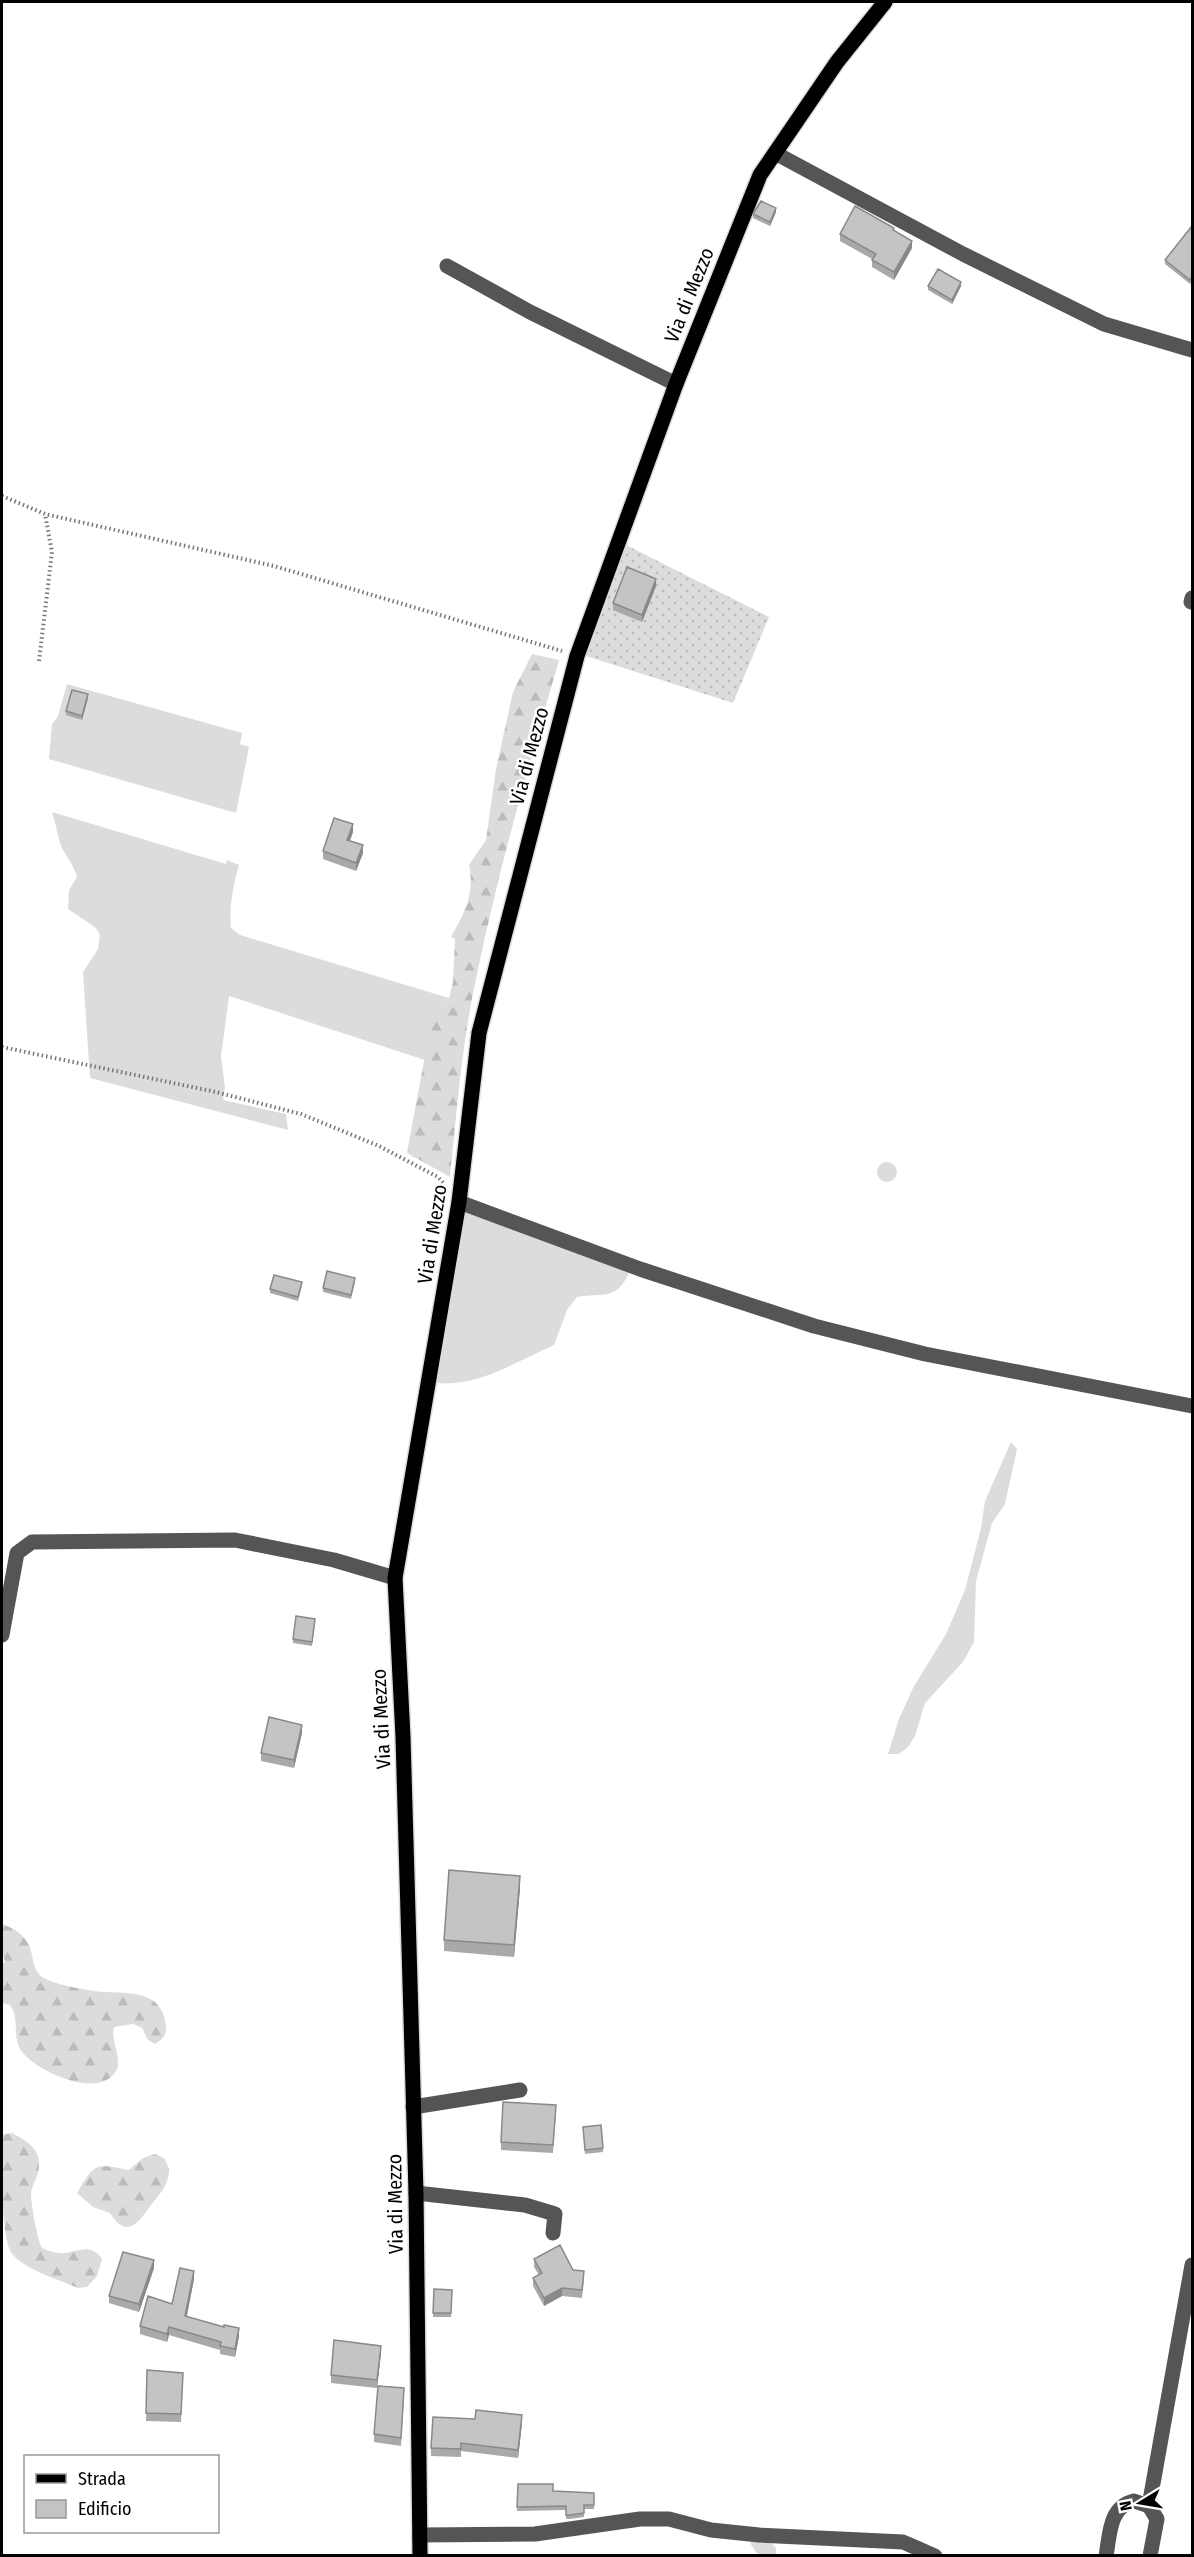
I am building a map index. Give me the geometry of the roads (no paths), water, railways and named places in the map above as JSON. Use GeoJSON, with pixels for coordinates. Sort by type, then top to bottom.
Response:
{"type":"FeatureCollection","features":[{"type":"Feature","properties":{"kind":"main road","name":"Via di Mezzo"},"geometry":{"type":"LineString","coordinates":[[420,2556],[416,2193],[404,1737],[395,1578],[459,1202],[479,1033],[577,656],[676,384],[760,175],[837,62],[885,2]]}},
{"type":"Feature","properties":{"kind":"street"},"geometry":{"type":"LineString","coordinates":[[775,153],[963,254],[1104,324],[1192,350]]}},
{"type":"Feature","properties":{"kind":"street"},"geometry":{"type":"LineString","coordinates":[[447,266],[530,312],[676,384]]}},
{"type":"Feature","properties":{"kind":"street"},"geometry":{"type":"LineString","coordinates":[[459,1202],[640,1269],[814,1326],[925,1353],[1192,1406]]}},
{"type":"Feature","properties":{"kind":"street"},"geometry":{"type":"LineString","coordinates":[[2,1635],[17,1553],[32,1542],[235,1540],[334,1560],[395,1578]]}},
{"type":"Feature","properties":{"kind":"street"},"geometry":{"type":"LineString","coordinates":[[413,2107],[520,2090]]}},
{"type":"Feature","properties":{"kind":"street"},"geometry":{"type":"LineString","coordinates":[[416,2193],[525,2205],[555,2214],[553,2233]]}},
{"type":"Feature","properties":{"kind":"street"},"geometry":{"type":"LineString","coordinates":[[1149,2506],[1192,2265]]}},
{"type":"Feature","properties":{"kind":"street"},"geometry":{"type":"LineString","coordinates":[[1106,2556],[1112,2520],[1120,2507],[1134,2501],[1149,2506],[1154,2512],[1157,2527],[1150,2556]]}},
{"type":"Feature","properties":{"kind":"street"},"geometry":{"type":"LineString","coordinates":[[420,2535],[536,2534],[640,2518],[669,2519],[711,2530],[759,2535],[903,2542],[934,2556]]}}]}
